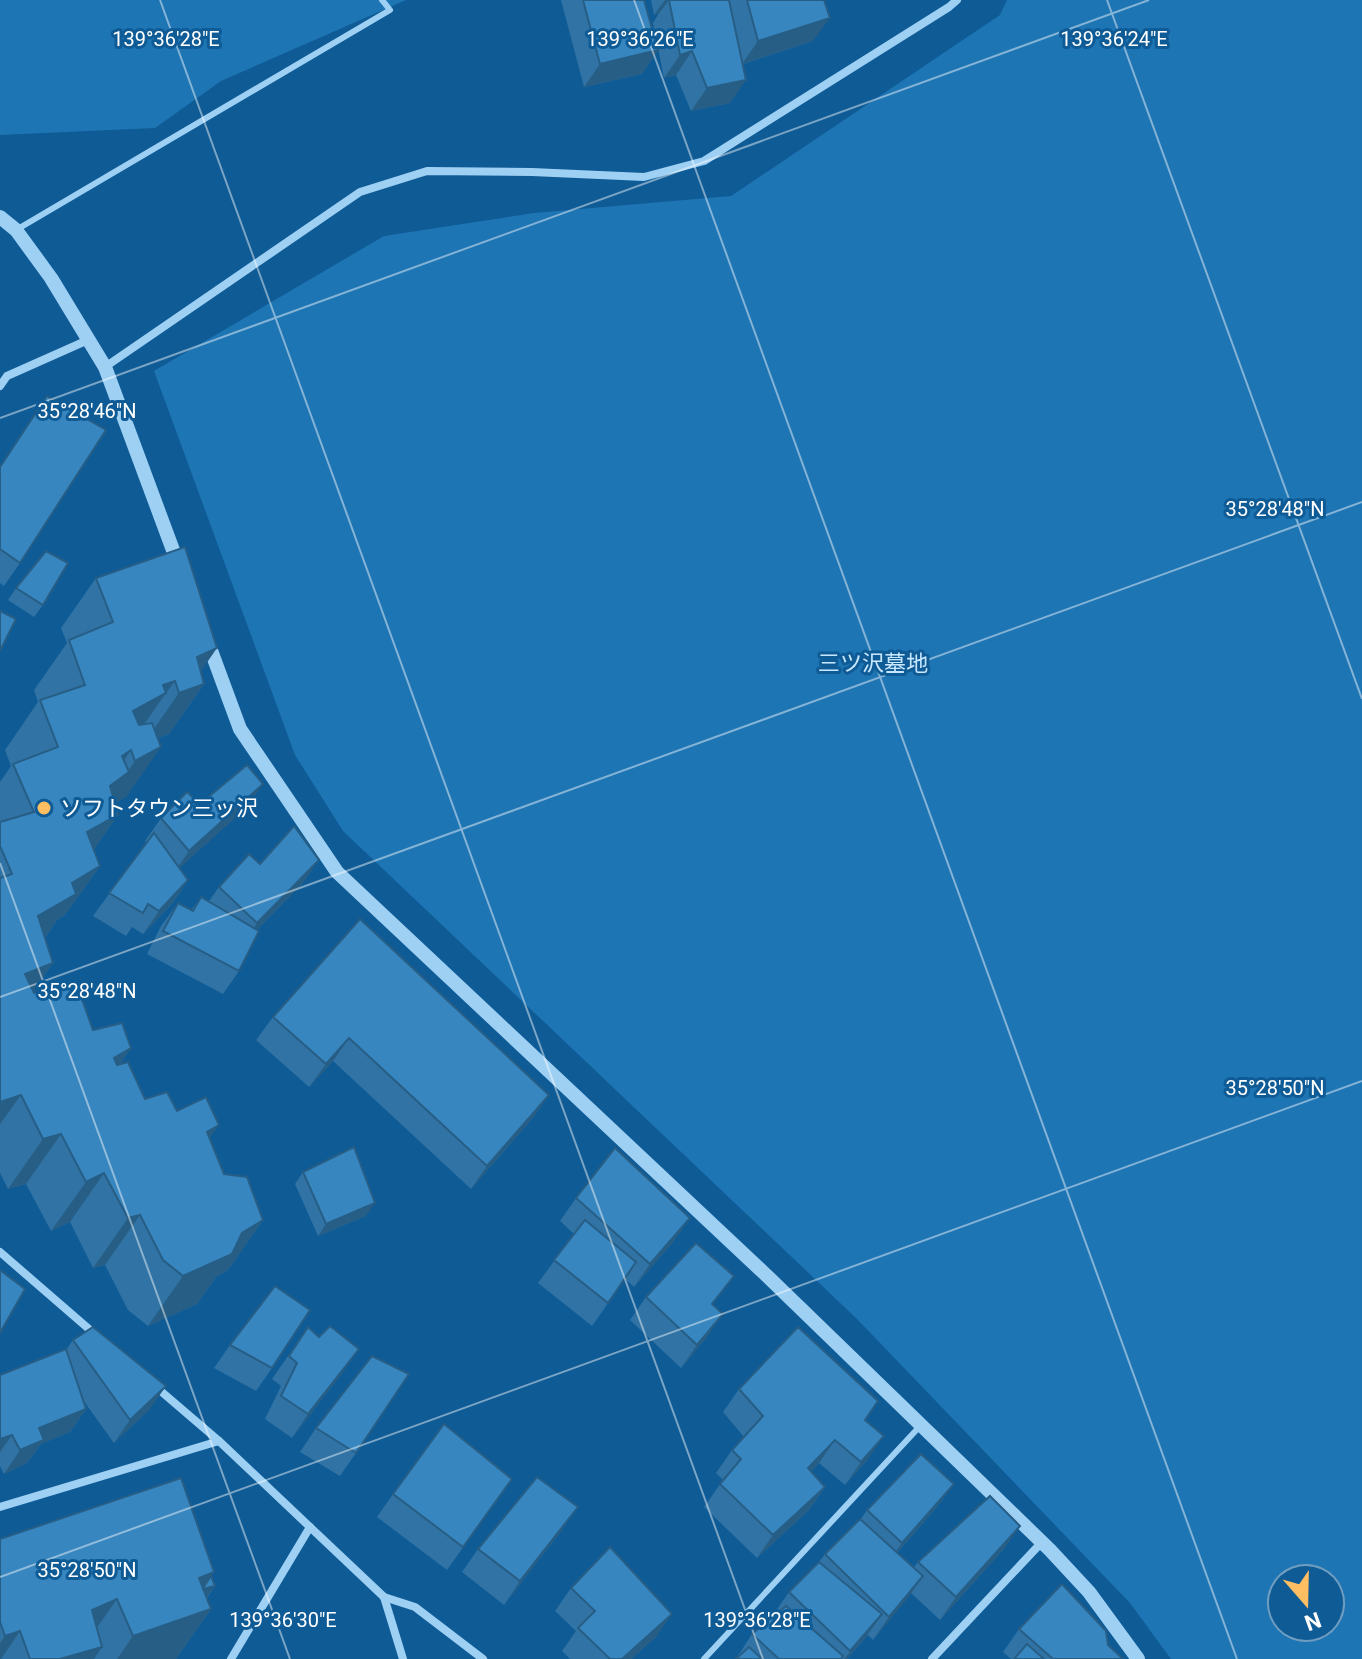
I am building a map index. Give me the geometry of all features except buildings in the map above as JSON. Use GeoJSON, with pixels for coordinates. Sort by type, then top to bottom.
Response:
{"type":"FeatureCollection","features":[{"type":"Feature","properties":{"kind":"street"},"geometry":{"type":"LineString","coordinates":[[105,367],[360,192],[427,171],[644,177],[704,161],[937,16],[957,0]]}},
{"type":"Feature","properties":{"kind":"street"},"geometry":{"type":"LineString","coordinates":[[0,217],[16,230],[51,278],[105,367],[186,584]]}},
{"type":"Feature","properties":{"kind":"street"},"geometry":{"type":"LineString","coordinates":[[0,386],[7,376],[88,340]]}},
{"type":"Feature","properties":{"kind":"street"},"geometry":{"type":"LineString","coordinates":[[202,627],[240,729],[337,872],[753,1263],[1042,1542],[1089,1592],[1138,1659]]}},
{"type":"Feature","properties":{"kind":"street"},"geometry":{"type":"LineString","coordinates":[[0,1252],[104,1342]]}},
{"type":"Feature","properties":{"kind":"street"},"geometry":{"type":"LineString","coordinates":[[150,1382],[219,1441],[384,1597],[415,1607],[483,1659]]}},
{"type":"Feature","properties":{"kind":"street"},"geometry":{"type":"LineString","coordinates":[[0,1507],[219,1441]]}},
{"type":"Feature","properties":{"kind":"street"},"geometry":{"type":"LineString","coordinates":[[231,1659],[310,1527]]}},
{"type":"Feature","properties":{"kind":"street"},"geometry":{"type":"LineString","coordinates":[[932,1659],[1042,1542]]}},
{"type":"Feature","properties":{"kind":"street"},"geometry":{"type":"LineString","coordinates":[[384,1597],[403,1659]]}},
{"type":"Feature","properties":{"kind":"lane"},"geometry":{"type":"LineString","coordinates":[[16,230],[390,10],[382,0]]}},
{"type":"Feature","properties":{"kind":"lane"},"geometry":{"type":"LineString","coordinates":[[704,1659],[921,1425]]}},
{"type":"Feature","properties":{"kind":"green space"},"geometry":{"type":"Polygon","coordinates":[[[0,0],[406,0],[221,81],[155,128],[0,135],[0,0]]]}},
{"type":"Feature","properties":{"kind":"green space","name":"三ツ沢墓地"},"geometry":{"type":"Polygon","coordinates":[[[1007,0],[1362,0],[1362,1659],[1171,1659],[1130,1603],[856,1318],[343,831],[295,755],[154,371],[384,236],[534,213],[731,196],[1000,15],[1007,0]]]}},
{"type":"Feature","properties":{"kind":"place","name":"ソフトタウン三ッ沢"},"geometry":{"type":"Point","coordinates":[44,808]}}]}
